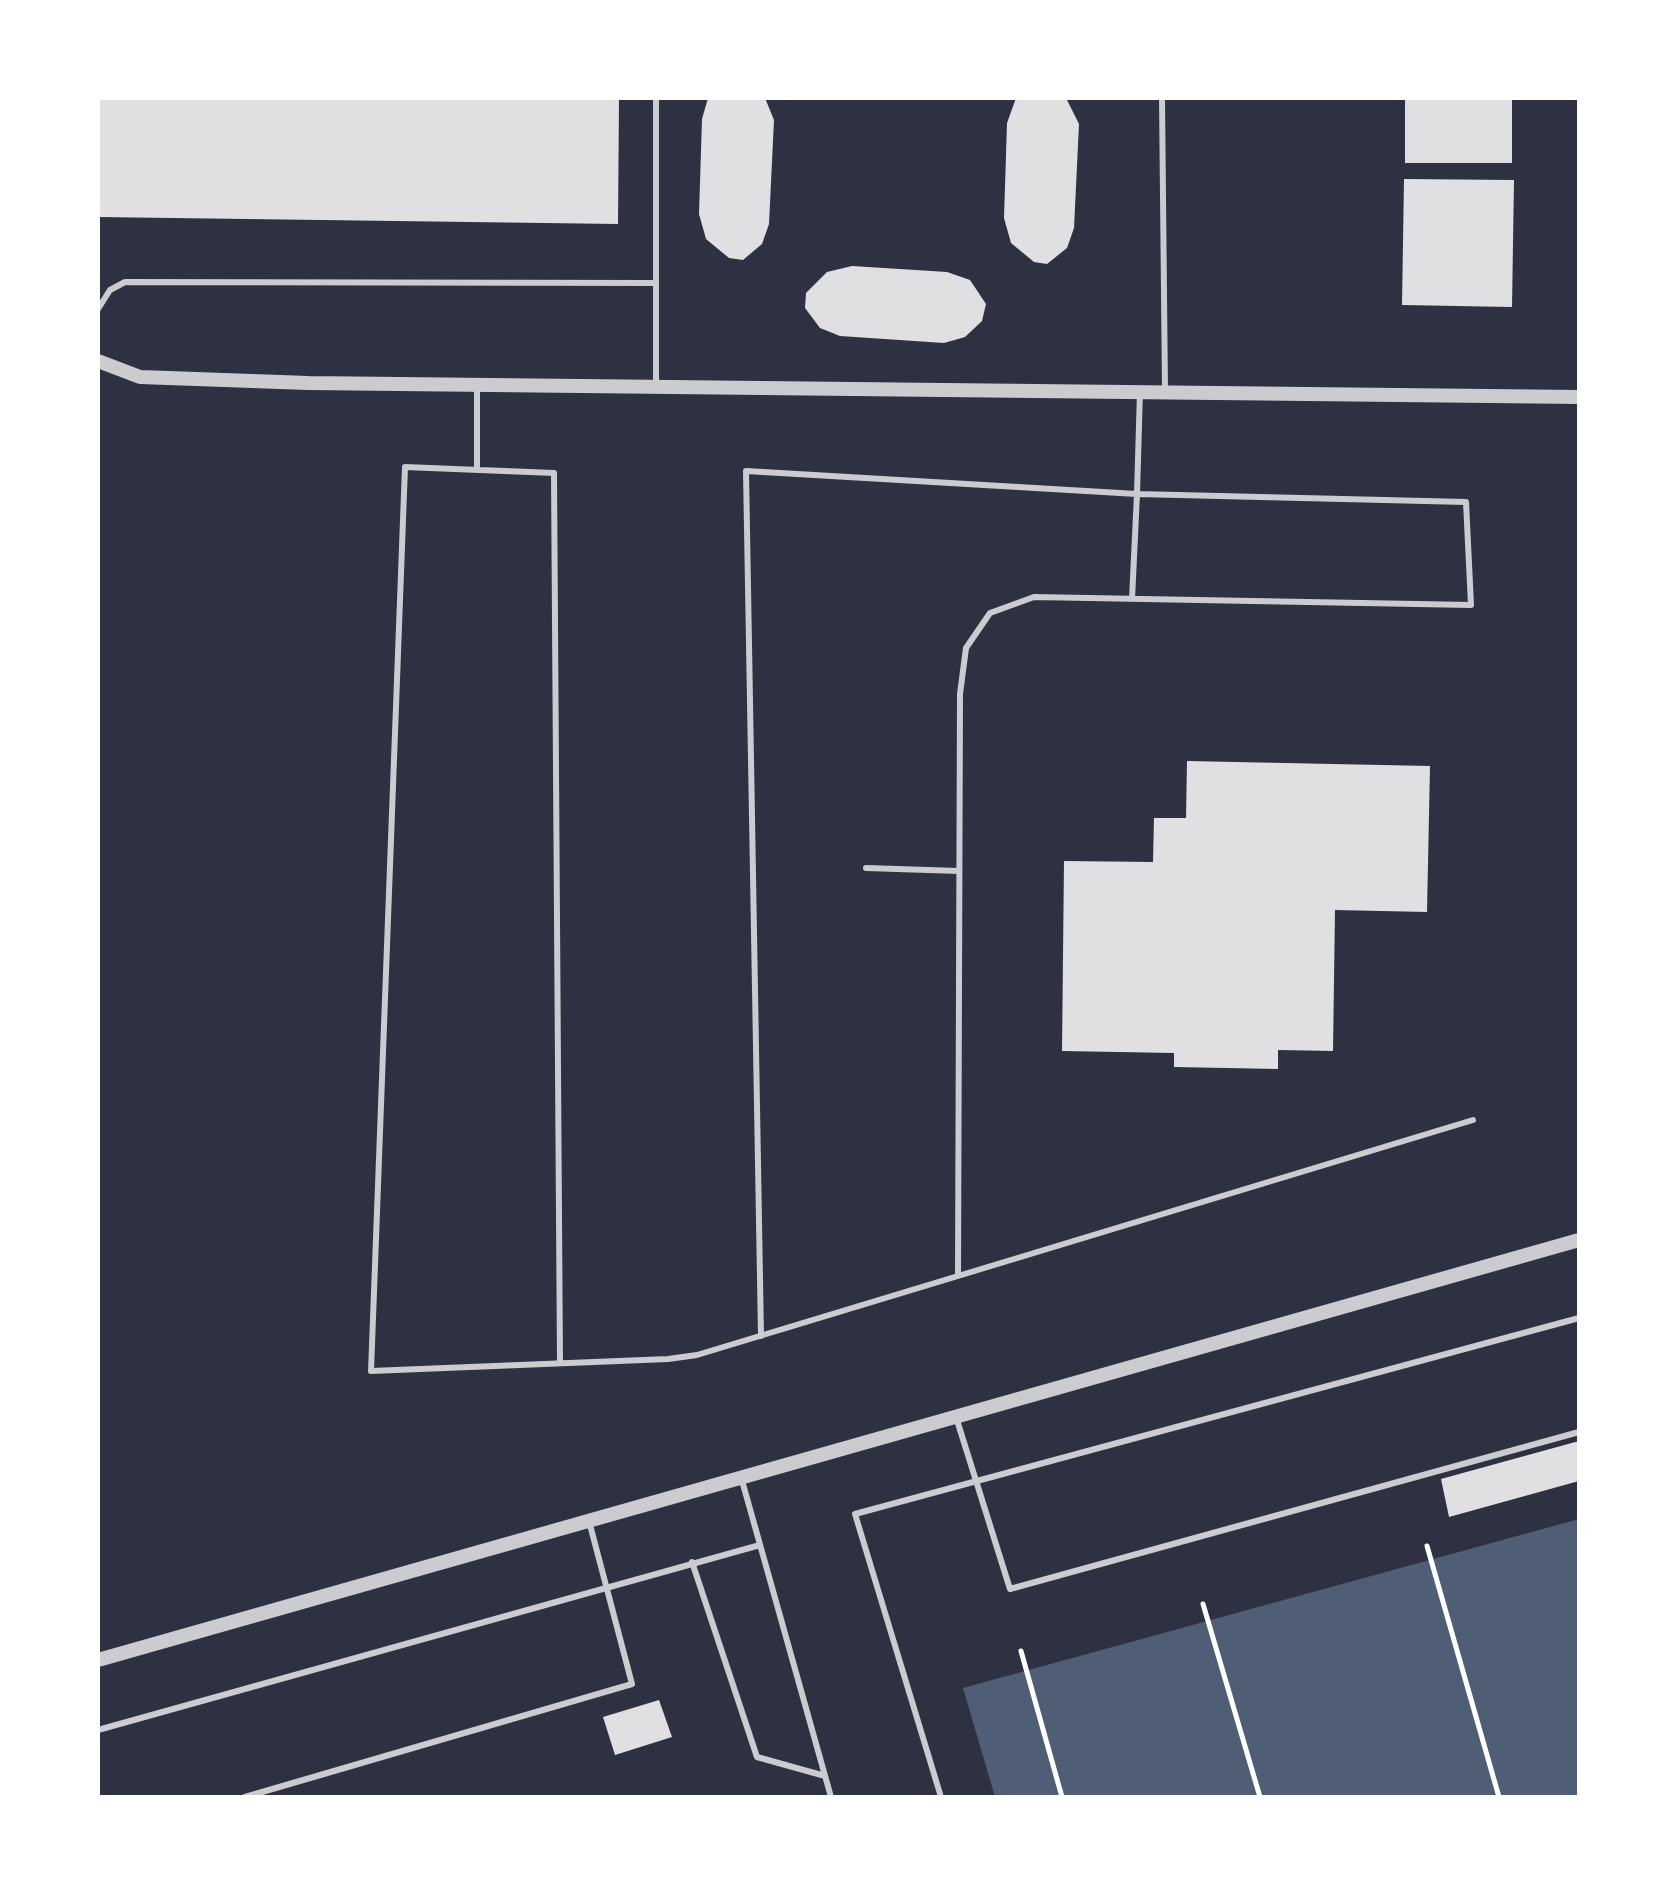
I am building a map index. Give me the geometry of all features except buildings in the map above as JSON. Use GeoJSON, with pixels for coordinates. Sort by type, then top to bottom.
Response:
{"type":"FeatureCollection","features":[{"type":"Feature","properties":{"kind":"street"},"geometry":{"type":"LineString","coordinates":[[98,361],[140,377],[1579,397]]}},
{"type":"Feature","properties":{"kind":"street"},"geometry":{"type":"LineString","coordinates":[[98,1660],[1579,1240]]}},
{"type":"Feature","properties":{"kind":"lane"},"geometry":{"type":"LineString","coordinates":[[656,98],[656,385]]}},
{"type":"Feature","properties":{"kind":"lane"},"geometry":{"type":"LineString","coordinates":[[1162,98],[1165,391]]}},
{"type":"Feature","properties":{"kind":"lane"},"geometry":{"type":"LineString","coordinates":[[98,309],[110,290],[125,282],[654,283]]}},
{"type":"Feature","properties":{"kind":"lane"},"geometry":{"type":"LineString","coordinates":[[477,384],[477,470]]}},
{"type":"Feature","properties":{"kind":"lane"},"geometry":{"type":"LineString","coordinates":[[1132,599],[1140,391]]}},
{"type":"Feature","properties":{"kind":"lane"},"geometry":{"type":"LineString","coordinates":[[560,1363],[554,473],[405,467],[371,1371],[560,1363],[697,1355],[1473,1120]]}},
{"type":"Feature","properties":{"kind":"lane"},"geometry":{"type":"LineString","coordinates":[[761,1336],[746,471],[1137,494],[1466,502],[1471,605],[1034,597],[990,613],[966,648],[960,694],[958,1276]]}},
{"type":"Feature","properties":{"kind":"lane"},"geometry":{"type":"LineString","coordinates":[[866,868],[959,871]]}},
{"type":"Feature","properties":{"kind":"lane"},"geometry":{"type":"LineString","coordinates":[[941,1797],[855,1514],[1579,1318]]}},
{"type":"Feature","properties":{"kind":"lane"},"geometry":{"type":"LineString","coordinates":[[956,1417],[1010,1589],[1579,1432]]}},
{"type":"Feature","properties":{"kind":"lane"},"geometry":{"type":"LineString","coordinates":[[741,1477],[831,1797]]}},
{"type":"Feature","properties":{"kind":"lane"},"geometry":{"type":"LineString","coordinates":[[245,1797],[632,1684],[589,1520]]}},
{"type":"Feature","properties":{"kind":"lane"},"geometry":{"type":"LineString","coordinates":[[98,1730],[606,1585],[760,1545]]}},
{"type":"Feature","properties":{"kind":"lane"},"geometry":{"type":"LineString","coordinates":[[692,1562],[757,1757],[825,1776]]}},
{"type":"Feature","properties":{"kind":"path"},"geometry":{"type":"LineString","coordinates":[[1427,1546],[1499,1797]]}},
{"type":"Feature","properties":{"kind":"path"},"geometry":{"type":"LineString","coordinates":[[1203,1604],[1260,1797]]}},
{"type":"Feature","properties":{"kind":"path"},"geometry":{"type":"LineString","coordinates":[[1021,1651],[1062,1797]]}},
{"type":"Feature","properties":{"kind":"water"},"geometry":{"type":"Polygon","coordinates":[[[1579,1519],[1579,1797],[995,1797],[963,1688],[1579,1519]]]}}]}
